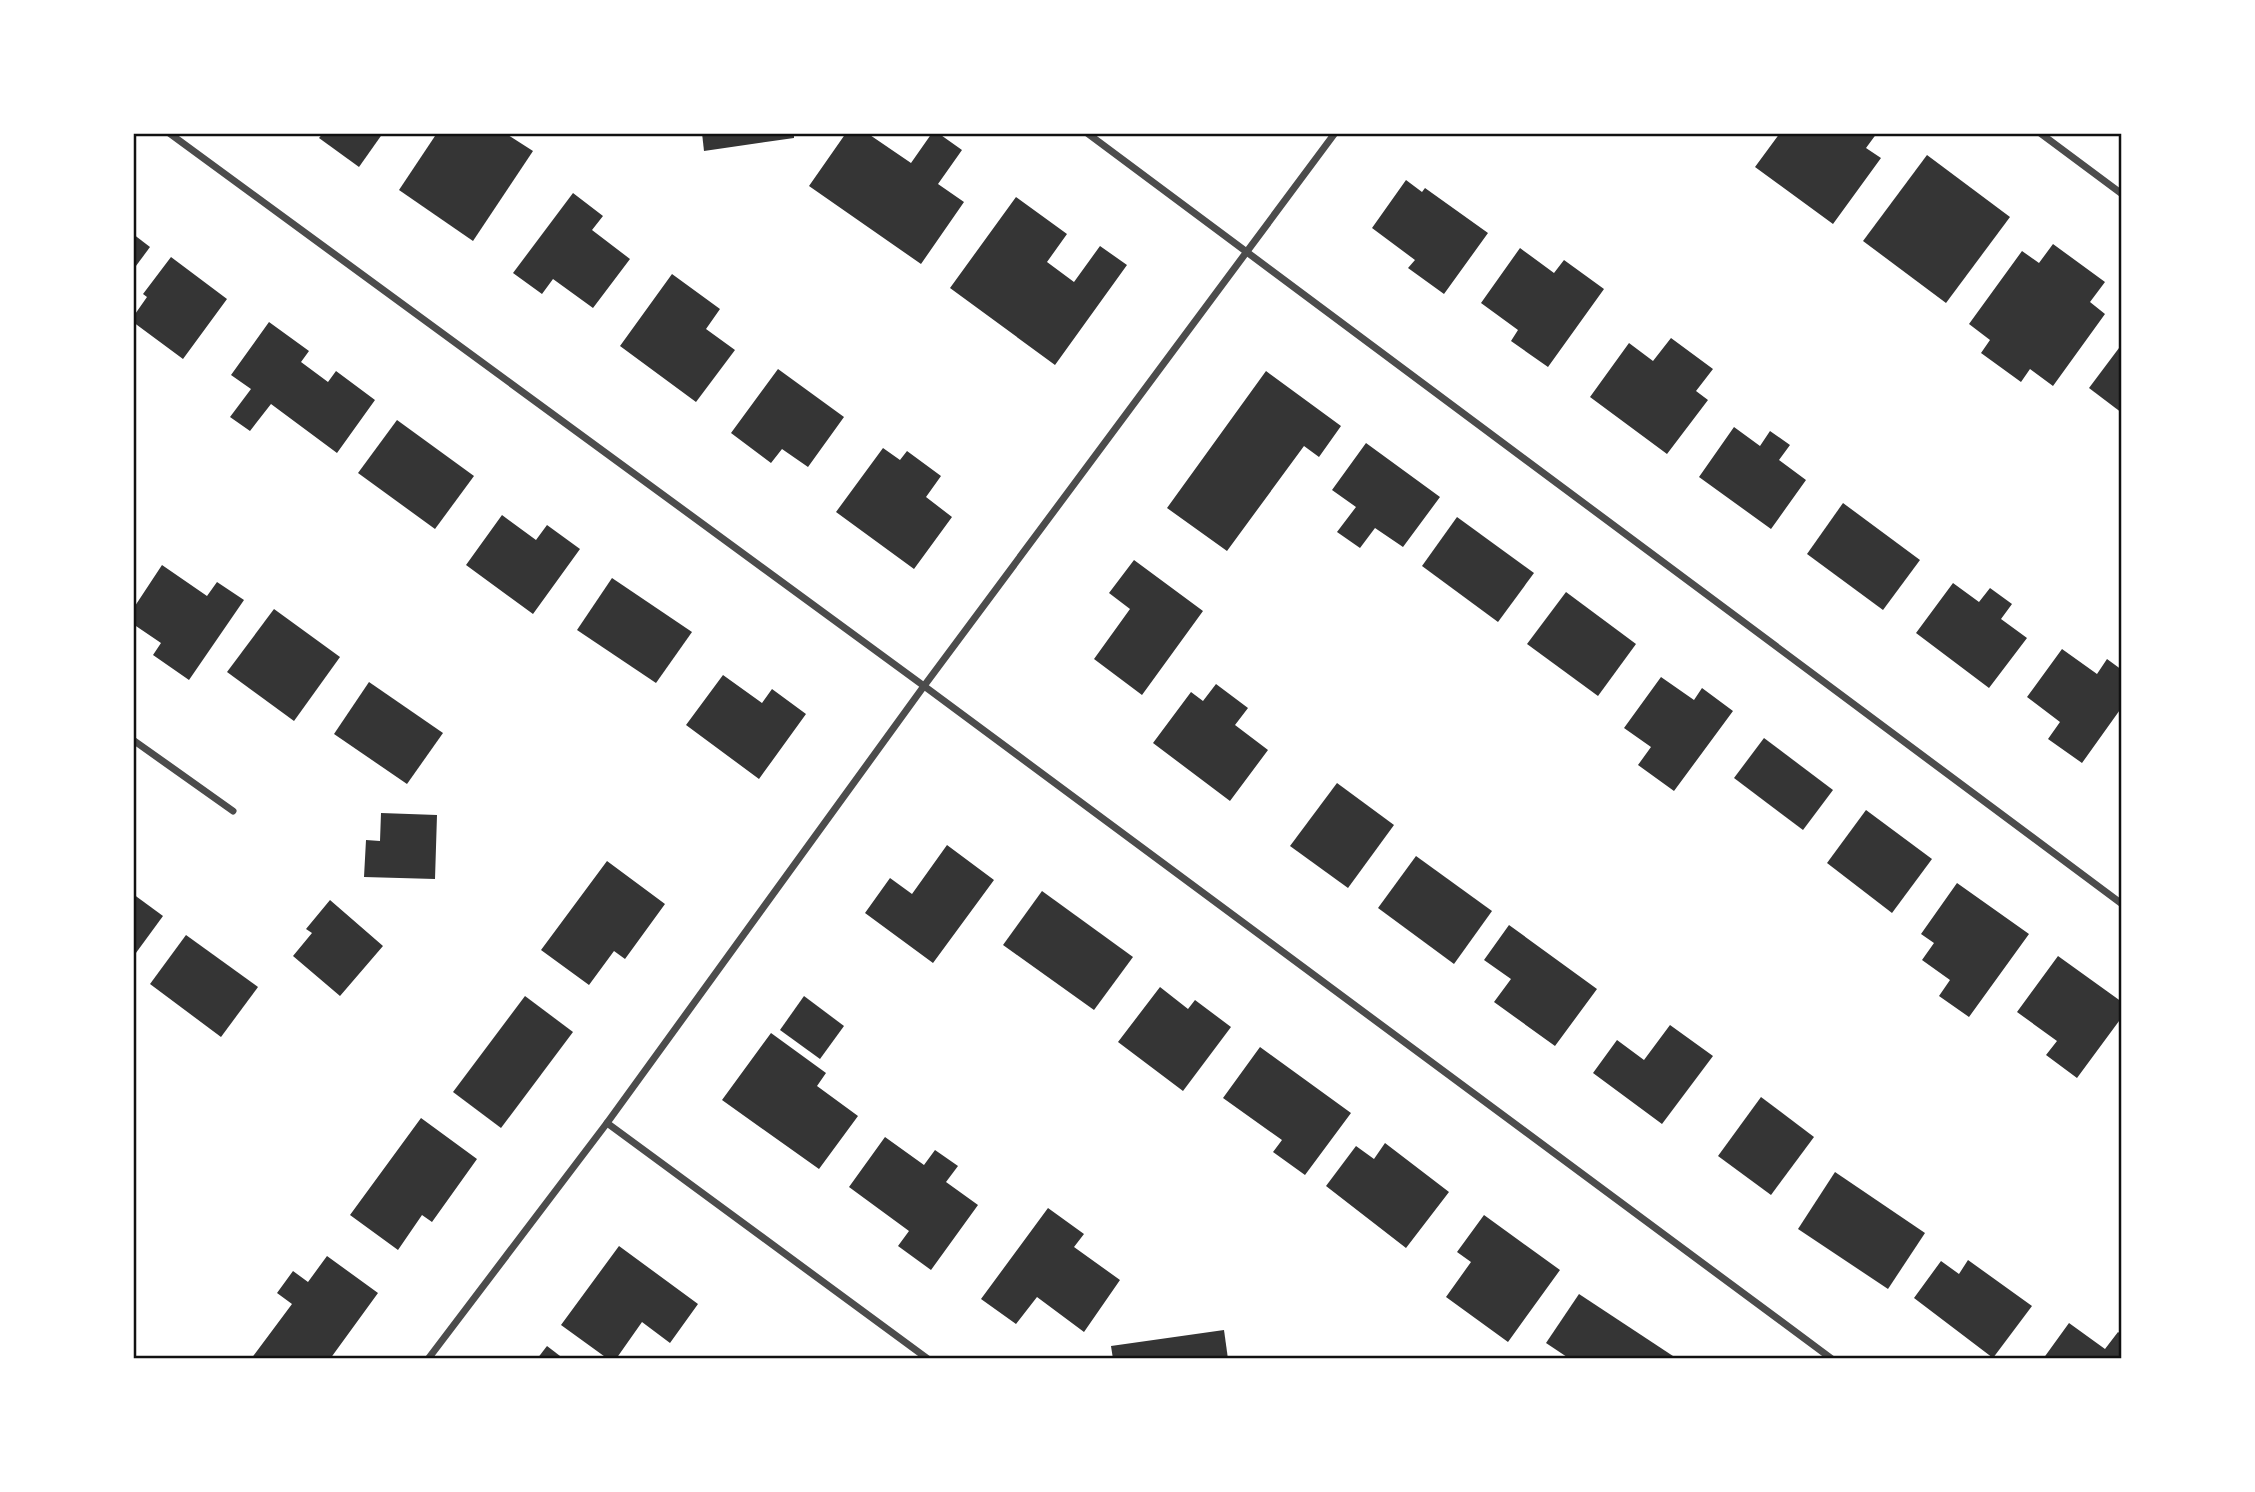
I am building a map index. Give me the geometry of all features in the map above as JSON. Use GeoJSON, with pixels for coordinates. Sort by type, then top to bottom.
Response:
{"type":"FeatureCollection","features":[{"type":"Feature","properties":{"kind":"street"},"geometry":{"type":"LineString","coordinates":[[169,133],[924,686],[1832,1359]]}},
{"type":"Feature","properties":{"kind":"street"},"geometry":{"type":"LineString","coordinates":[[1087,133],[2122,904]]}},
{"type":"Feature","properties":{"kind":"street"},"geometry":{"type":"LineString","coordinates":[[428,1359],[607,1124],[924,686],[1335,133]]}},
{"type":"Feature","properties":{"kind":"street"},"geometry":{"type":"LineString","coordinates":[[2040,133],[2122,194]]}},
{"type":"Feature","properties":{"kind":"street"},"geometry":{"type":"LineString","coordinates":[[133,740],[233,811]]}},
{"type":"Feature","properties":{"kind":"street"},"geometry":{"type":"LineString","coordinates":[[607,1124],[928,1359]]}},
{"type":"Feature","properties":{"kind":"building"},"geometry":{"type":"Polygon","coordinates":[[[323,133],[383,133],[359,167],[319,138],[323,133]]]}},
{"type":"Feature","properties":{"kind":"building"},"geometry":{"type":"Polygon","coordinates":[[[437,133],[505,133],[533,151],[473,241],[399,190],[437,133]]]}},
{"type":"Feature","properties":{"kind":"building"},"geometry":{"type":"Polygon","coordinates":[[[702,133],[794,133],[794,138],[704,151],[702,133]]]}},
{"type":"Feature","properties":{"kind":"building"},"geometry":{"type":"Polygon","coordinates":[[[846,133],[867,133],[911,163],[932,133],[938,133],[962,150],[938,184],[964,202],[921,264],[809,186],[846,133]]]}},
{"type":"Feature","properties":{"kind":"building"},"geometry":{"type":"Polygon","coordinates":[[[1780,133],[1877,133],[1866,148],[1881,158],[1833,224],[1755,167],[1780,133]]]}},
{"type":"Feature","properties":{"kind":"building"},"geometry":{"type":"Polygon","coordinates":[[[1927,155],[2010,217],[1946,303],[1863,241],[1927,155]]]}},
{"type":"Feature","properties":{"kind":"building"},"geometry":{"type":"Polygon","coordinates":[[[1406,180],[1422,192],[1425,188],[1488,233],[1444,294],[1408,268],[1415,260],[1372,228],[1406,180]]]}},
{"type":"Feature","properties":{"kind":"building"},"geometry":{"type":"Polygon","coordinates":[[[573,193],[603,216],[592,230],[630,259],[593,308],[553,279],[542,294],[513,273],[573,193]]]}},
{"type":"Feature","properties":{"kind":"building"},"geometry":{"type":"Polygon","coordinates":[[[1016,197],[1067,234],[1047,262],[1074,282],[1100,246],[1127,265],[1055,365],[950,288],[1016,197]]]}},
{"type":"Feature","properties":{"kind":"building"},"geometry":{"type":"Polygon","coordinates":[[[133,234],[150,247],[133,270],[133,234]]]}},
{"type":"Feature","properties":{"kind":"building"},"geometry":{"type":"Polygon","coordinates":[[[2053,244],[2105,282],[2090,302],[2105,314],[2053,386],[2030,369],[2021,382],[1981,353],[1990,340],[1969,324],[2022,251],[2039,263],[2053,244]]]}},
{"type":"Feature","properties":{"kind":"building"},"geometry":{"type":"Polygon","coordinates":[[[1520,248],[1554,273],[1564,260],[1604,289],[1548,367],[1511,341],[1518,330],[1481,303],[1520,248]]]}},
{"type":"Feature","properties":{"kind":"building"},"geometry":{"type":"Polygon","coordinates":[[[171,257],[227,299],[183,359],[133,322],[133,317],[147,297],[143,294],[171,257]]]}},
{"type":"Feature","properties":{"kind":"building"},"geometry":{"type":"Polygon","coordinates":[[[672,274],[720,309],[706,329],[735,350],[696,402],[620,346],[672,274]]]}},
{"type":"Feature","properties":{"kind":"building"},"geometry":{"type":"Polygon","coordinates":[[[269,322],[309,351],[301,362],[328,382],[336,371],[375,400],[337,453],[271,404],[250,431],[230,417],[251,389],[231,375],[269,322]]]}},
{"type":"Feature","properties":{"kind":"building"},"geometry":{"type":"Polygon","coordinates":[[[1671,338],[1713,369],[1696,391],[1708,400],[1667,454],[1590,397],[1629,343],[1653,361],[1671,338]]]}},
{"type":"Feature","properties":{"kind":"building"},"geometry":{"type":"Polygon","coordinates":[[[2122,344],[2122,413],[2089,388],[2122,344]]]}},
{"type":"Feature","properties":{"kind":"building"},"geometry":{"type":"Polygon","coordinates":[[[778,369],[844,417],[808,467],[782,449],[771,463],[731,433],[778,369]]]}},
{"type":"Feature","properties":{"kind":"building"},"geometry":{"type":"Polygon","coordinates":[[[1266,371],[1341,426],[1319,457],[1304,446],[1227,551],[1167,508],[1266,371]]]}},
{"type":"Feature","properties":{"kind":"building"},"geometry":{"type":"Polygon","coordinates":[[[397,420],[474,476],[435,529],[358,473],[397,420]]]}},
{"type":"Feature","properties":{"kind":"building"},"geometry":{"type":"Polygon","coordinates":[[[1734,427],[1760,446],[1770,431],[1790,445],[1779,460],[1806,480],[1771,529],[1699,477],[1734,427]]]}},
{"type":"Feature","properties":{"kind":"building"},"geometry":{"type":"Polygon","coordinates":[[[1366,443],[1440,497],[1403,547],[1375,528],[1360,548],[1337,532],[1356,507],[1332,490],[1366,443]]]}},
{"type":"Feature","properties":{"kind":"building"},"geometry":{"type":"Polygon","coordinates":[[[883,448],[900,460],[907,451],[941,476],[926,497],[952,517],[914,569],[836,512],[883,448]]]}},
{"type":"Feature","properties":{"kind":"building"},"geometry":{"type":"Polygon","coordinates":[[[1843,503],[1920,560],[1883,610],[1807,554],[1843,503]]]}},
{"type":"Feature","properties":{"kind":"building"},"geometry":{"type":"Polygon","coordinates":[[[502,515],[536,540],[547,525],[580,549],[533,614],[466,565],[502,515]]]}},
{"type":"Feature","properties":{"kind":"building"},"geometry":{"type":"Polygon","coordinates":[[[1457,517],[1534,573],[1498,622],[1422,566],[1457,517]]]}},
{"type":"Feature","properties":{"kind":"building"},"geometry":{"type":"Polygon","coordinates":[[[1134,560],[1203,611],[1142,695],[1094,659],[1130,609],[1109,593],[1134,560]]]}},
{"type":"Feature","properties":{"kind":"building"},"geometry":{"type":"Polygon","coordinates":[[[162,565],[207,596],[217,582],[244,600],[189,680],[153,655],[161,643],[133,624],[133,609],[162,565]]]}},
{"type":"Feature","properties":{"kind":"building"},"geometry":{"type":"Polygon","coordinates":[[[612,578],[692,632],[656,683],[577,630],[612,578]]]}},
{"type":"Feature","properties":{"kind":"building"},"geometry":{"type":"Polygon","coordinates":[[[1953,583],[1979,602],[1990,588],[2012,604],[2001,619],[2027,638],[1989,688],[1916,633],[1953,583]]]}},
{"type":"Feature","properties":{"kind":"building"},"geometry":{"type":"Polygon","coordinates":[[[1566,592],[1636,644],[1598,696],[1527,644],[1566,592]]]}},
{"type":"Feature","properties":{"kind":"building"},"geometry":{"type":"Polygon","coordinates":[[[274,609],[340,657],[294,721],[227,672],[274,609]]]}},
{"type":"Feature","properties":{"kind":"building"},"geometry":{"type":"Polygon","coordinates":[[[2062,649],[2097,674],[2107,659],[2122,670],[2122,707],[2082,763],[2048,739],[2060,722],[2027,697],[2062,649]]]}},
{"type":"Feature","properties":{"kind":"building"},"geometry":{"type":"Polygon","coordinates":[[[723,675],[762,703],[772,689],[806,714],[759,779],[686,725],[723,675]]]}},
{"type":"Feature","properties":{"kind":"building"},"geometry":{"type":"Polygon","coordinates":[[[1661,677],[1694,700],[1702,688],[1733,711],[1674,791],[1638,765],[1651,747],[1624,728],[1661,677]]]}},
{"type":"Feature","properties":{"kind":"building"},"geometry":{"type":"Polygon","coordinates":[[[369,682],[443,733],[407,784],[334,734],[369,682]]]}},
{"type":"Feature","properties":{"kind":"building"},"geometry":{"type":"Polygon","coordinates":[[[1216,684],[1248,708],[1235,725],[1268,750],[1230,801],[1153,743],[1191,692],[1203,701],[1216,684]]]}},
{"type":"Feature","properties":{"kind":"building"},"geometry":{"type":"Polygon","coordinates":[[[1764,738],[1833,790],[1803,830],[1734,778],[1764,738]]]}},
{"type":"Feature","properties":{"kind":"building"},"geometry":{"type":"Polygon","coordinates":[[[1337,783],[1394,825],[1348,888],[1290,846],[1337,783]]]}},
{"type":"Feature","properties":{"kind":"building"},"geometry":{"type":"Polygon","coordinates":[[[1866,810],[1932,859],[1892,913],[1827,863],[1866,810]]]}},
{"type":"Feature","properties":{"kind":"building"},"geometry":{"type":"Polygon","coordinates":[[[381,813],[437,815],[435,879],[364,877],[366,840],[380,841],[381,813]]]}},
{"type":"Feature","properties":{"kind":"building"},"geometry":{"type":"Polygon","coordinates":[[[947,845],[994,880],[933,963],[865,913],[890,878],[912,894],[947,845]]]}},
{"type":"Feature","properties":{"kind":"building"},"geometry":{"type":"Polygon","coordinates":[[[1416,856],[1492,911],[1454,964],[1378,908],[1416,856]]]}},
{"type":"Feature","properties":{"kind":"building"},"geometry":{"type":"Polygon","coordinates":[[[607,861],[665,904],[625,959],[614,951],[589,985],[541,950],[607,861]]]}},
{"type":"Feature","properties":{"kind":"building"},"geometry":{"type":"Polygon","coordinates":[[[1957,883],[2029,934],[1969,1017],[1939,996],[1950,980],[1922,960],[1934,943],[1921,934],[1957,883]]]}},
{"type":"Feature","properties":{"kind":"building"},"geometry":{"type":"Polygon","coordinates":[[[1042,891],[1133,957],[1094,1010],[1003,945],[1042,891]]]}},
{"type":"Feature","properties":{"kind":"building"},"geometry":{"type":"Polygon","coordinates":[[[133,894],[163,916],[133,957],[133,894]]]}},
{"type":"Feature","properties":{"kind":"building"},"geometry":{"type":"Polygon","coordinates":[[[330,900],[383,946],[340,996],[293,956],[312,933],[306,929],[330,900]]]}},
{"type":"Feature","properties":{"kind":"building"},"geometry":{"type":"Polygon","coordinates":[[[1509,925],[1597,989],[1555,1046],[1494,1002],[1511,979],[1484,960],[1509,925]]]}},
{"type":"Feature","properties":{"kind":"building"},"geometry":{"type":"Polygon","coordinates":[[[186,935],[258,987],[221,1037],[150,984],[186,935]]]}},
{"type":"Feature","properties":{"kind":"building"},"geometry":{"type":"Polygon","coordinates":[[[2058,956],[2122,1002],[2122,1017],[2077,1078],[2046,1055],[2057,1041],[2017,1012],[2058,956]]]}},
{"type":"Feature","properties":{"kind":"building"},"geometry":{"type":"Polygon","coordinates":[[[1160,987],[1188,1009],[1195,1000],[1231,1027],[1183,1091],[1118,1042],[1160,987]]]}},
{"type":"Feature","properties":{"kind":"building"},"geometry":{"type":"Polygon","coordinates":[[[525,996],[573,1032],[501,1128],[453,1092],[525,996]]]}},
{"type":"Feature","properties":{"kind":"building"},"geometry":{"type":"Polygon","coordinates":[[[804,996],[844,1026],[820,1059],[780,1030],[804,996]]]}},
{"type":"Feature","properties":{"kind":"building"},"geometry":{"type":"Polygon","coordinates":[[[1670,1025],[1713,1056],[1662,1124],[1593,1073],[1617,1040],[1644,1060],[1670,1025]]]}},
{"type":"Feature","properties":{"kind":"building"},"geometry":{"type":"Polygon","coordinates":[[[771,1033],[826,1073],[817,1086],[858,1116],[819,1169],[722,1100],[771,1033]]]}},
{"type":"Feature","properties":{"kind":"building"},"geometry":{"type":"Polygon","coordinates":[[[1260,1047],[1351,1113],[1305,1175],[1273,1152],[1282,1140],[1223,1098],[1260,1047]]]}},
{"type":"Feature","properties":{"kind":"building"},"geometry":{"type":"Polygon","coordinates":[[[1761,1097],[1814,1137],[1771,1195],[1718,1156],[1761,1097]]]}},
{"type":"Feature","properties":{"kind":"building"},"geometry":{"type":"Polygon","coordinates":[[[421,1118],[477,1159],[432,1222],[422,1215],[398,1250],[350,1215],[421,1118]]]}},
{"type":"Feature","properties":{"kind":"building"},"geometry":{"type":"Polygon","coordinates":[[[885,1137],[924,1165],[935,1150],[958,1166],[946,1182],[978,1205],[931,1270],[898,1246],[909,1231],[849,1187],[885,1137]]]}},
{"type":"Feature","properties":{"kind":"building"},"geometry":{"type":"Polygon","coordinates":[[[1385,1143],[1449,1192],[1406,1248],[1326,1186],[1356,1146],[1374,1159],[1385,1143]]]}},
{"type":"Feature","properties":{"kind":"building"},"geometry":{"type":"Polygon","coordinates":[[[1835,1172],[1925,1233],[1888,1289],[1798,1229],[1835,1172]]]}},
{"type":"Feature","properties":{"kind":"building"},"geometry":{"type":"Polygon","coordinates":[[[1048,1208],[1084,1234],[1074,1247],[1120,1280],[1084,1332],[1037,1297],[1016,1324],[981,1299],[1048,1208]]]}},
{"type":"Feature","properties":{"kind":"building"},"geometry":{"type":"Polygon","coordinates":[[[1484,1215],[1560,1270],[1508,1342],[1446,1297],[1471,1262],[1457,1252],[1484,1215]]]}},
{"type":"Feature","properties":{"kind":"building"},"geometry":{"type":"Polygon","coordinates":[[[619,1246],[698,1304],[670,1343],[642,1322],[616,1359],[608,1359],[561,1325],[619,1246]]]}},
{"type":"Feature","properties":{"kind":"building"},"geometry":{"type":"Polygon","coordinates":[[[327,1256],[378,1293],[330,1359],[251,1359],[292,1304],[277,1293],[293,1271],[308,1282],[327,1256]]]}},
{"type":"Feature","properties":{"kind":"building"},"geometry":{"type":"Polygon","coordinates":[[[1968,1260],[2032,1306],[1993,1358],[1914,1298],[1941,1261],[1959,1274],[1968,1260]]]}},
{"type":"Feature","properties":{"kind":"building"},"geometry":{"type":"Polygon","coordinates":[[[1579,1294],[1673,1356],[1671,1359],[1570,1359],[1546,1343],[1579,1294]]]}},
{"type":"Feature","properties":{"kind":"building"},"geometry":{"type":"Polygon","coordinates":[[[2069,1323],[2105,1349],[2118,1332],[2122,1335],[2122,1359],[2043,1359],[2069,1323]]]}},
{"type":"Feature","properties":{"kind":"building"},"geometry":{"type":"Polygon","coordinates":[[[1224,1330],[1228,1359],[1113,1359],[1111,1346],[1224,1330]]]}},
{"type":"Feature","properties":{"kind":"building"},"geometry":{"type":"Polygon","coordinates":[[[547,1346],[564,1359],[537,1359],[547,1346]]]}}]}
